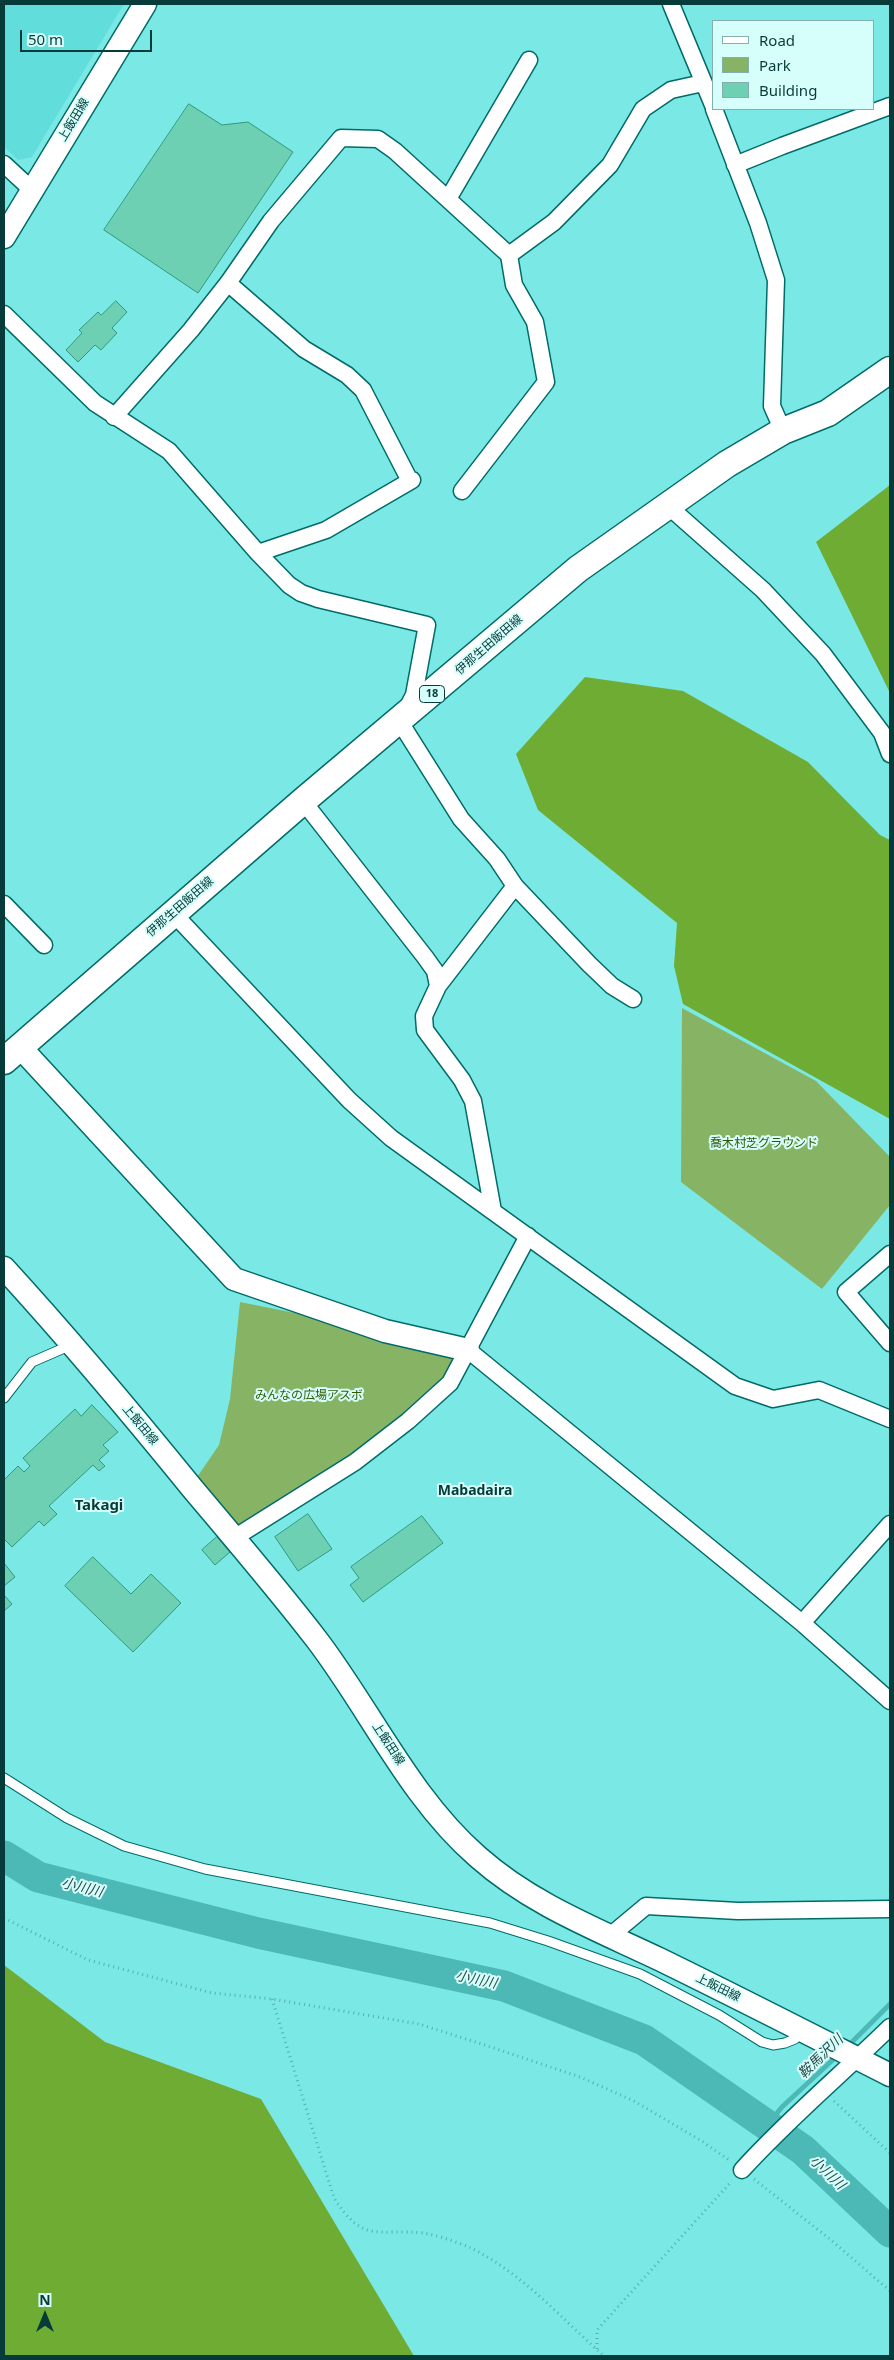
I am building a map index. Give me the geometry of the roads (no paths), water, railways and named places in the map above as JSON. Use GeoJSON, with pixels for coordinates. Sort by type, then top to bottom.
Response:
{"type":"FeatureCollection","features":[{"type":"Feature","properties":{"kind":"main road","name":"上飯田線"},"geometry":{"type":"LineString","coordinates":[[4,237],[145,4]]}},
{"type":"Feature","properties":{"kind":"main road","name":"伊那生田飯田線"},"geometry":{"type":"LineString","coordinates":[[12,1054],[303,802],[400,722],[578,569],[666,505],[727,464],[783,431],[828,413],[890,370]]}},
{"type":"Feature","properties":{"kind":"main road"},"geometry":{"type":"LineString","coordinates":[[12,1054],[234,1279],[385,1331],[468,1350]]}},
{"type":"Feature","properties":{"kind":"main road","name":"上飯田線"},"geometry":{"type":"LineString","coordinates":[[4,1268],[74,1344],[279,1590],[336,1666],[422,1795],[452,1832],[477,1857],[516,1888],[557,1911],[810,2033],[890,2075]]}},
{"type":"Feature","properties":{"kind":"street"},"geometry":{"type":"LineString","coordinates":[[672,4],[712,104]]}},
{"type":"Feature","properties":{"kind":"street"},"geometry":{"type":"LineString","coordinates":[[448,198],[529,60]]}},
{"type":"Feature","properties":{"kind":"street"},"geometry":{"type":"LineString","coordinates":[[510,255],[554,222],[610,165],[643,109],[671,90],[704,83]]}},
{"type":"Feature","properties":{"kind":"street"},"geometry":{"type":"LineString","coordinates":[[735,165],[890,106]]}},
{"type":"Feature","properties":{"kind":"street"},"geometry":{"type":"LineString","coordinates":[[714,110],[758,223],[776,280],[772,406],[783,431]]}},
{"type":"Feature","properties":{"kind":"street"},"geometry":{"type":"LineString","coordinates":[[114,417],[191,330],[228,283],[271,220],[341,138],[378,139],[395,151],[510,255],[514,285],[535,322],[546,382],[462,491]]}},
{"type":"Feature","properties":{"kind":"street"},"geometry":{"type":"LineString","coordinates":[[4,164],[32,190]]}},
{"type":"Feature","properties":{"kind":"street"},"geometry":{"type":"LineString","coordinates":[[228,283],[304,349],[347,375],[364,390],[411,481],[326,530],[258,553]]}},
{"type":"Feature","properties":{"kind":"street"},"geometry":{"type":"LineString","coordinates":[[4,314],[95,403],[169,451],[258,553],[289,585],[301,593],[318,599],[427,625],[414,695],[400,722],[461,819],[497,859],[514,886],[594,970],[612,986],[633,999]]}},
{"type":"Feature","properties":{"kind":"street"},"geometry":{"type":"LineString","coordinates":[[666,505],[763,590],[823,654],[882,733],[890,754]]}},
{"type":"Feature","properties":{"kind":"street"},"geometry":{"type":"LineString","coordinates":[[303,802],[425,957],[435,971],[438,986]]}},
{"type":"Feature","properties":{"kind":"street"},"geometry":{"type":"LineString","coordinates":[[493,1211],[473,1102],[462,1080],[425,1030],[424,1016],[438,986],[514,886]]}},
{"type":"Feature","properties":{"kind":"street"},"geometry":{"type":"LineString","coordinates":[[4,904],[44,944]]}},
{"type":"Feature","properties":{"kind":"street"},"geometry":{"type":"LineString","coordinates":[[173,914],[349,1100],[391,1138],[735,1386],[772,1399],[819,1390],[890,1419]]}},
{"type":"Feature","properties":{"kind":"street"},"geometry":{"type":"LineString","coordinates":[[234,1538],[355,1462],[408,1421],[450,1383],[528,1236]]}},
{"type":"Feature","properties":{"kind":"street"},"geometry":{"type":"LineString","coordinates":[[890,1254],[846,1292],[890,1343]]}},
{"type":"Feature","properties":{"kind":"street"},"geometry":{"type":"LineString","coordinates":[[468,1350],[802,1624],[890,1701]]}},
{"type":"Feature","properties":{"kind":"street"},"geometry":{"type":"LineString","coordinates":[[802,1624],[890,1524]]}},
{"type":"Feature","properties":{"kind":"street"},"geometry":{"type":"LineString","coordinates":[[610,1936],[646,1906],[738,1911],[890,1909]]}},
{"type":"Feature","properties":{"kind":"street"},"geometry":{"type":"LineString","coordinates":[[745,2166],[855,2057],[890,2027]]}},
{"type":"Feature","properties":{"kind":"lane"},"geometry":{"type":"LineString","coordinates":[[4,1398],[32,1362],[74,1344]]}},
{"type":"Feature","properties":{"kind":"lane"},"geometry":{"type":"LineString","coordinates":[[4,1778],[67,1818],[124,1846],[205,1869],[490,1924],[548,1941],[640,1974],[719,2015],[762,2042],[773,2044],[785,2043],[810,2033]]}},
{"type":"Feature","properties":{"kind":"waterway","name":"小川川"},"geometry":{"type":"LineString","coordinates":[[4,1856],[38,1877],[258,1933],[504,1986],[644,2040],[803,2150],[890,2232]]}},
{"type":"Feature","properties":{"kind":"waterway","name":"鞍馬沢川"},"geometry":{"type":"LineString","coordinates":[[848,2046],[890,2004]]}},
{"type":"Feature","properties":{"kind":"waterway","name":"鞍馬沢川"},"geometry":{"type":"LineString","coordinates":[[767,2125],[782,2107],[838,2055]]}},
{"type":"Feature","properties":{"kind":"district","name":"Mabadaira"},"geometry":{"type":"Point","coordinates":[475,1491]}},
{"type":"Feature","properties":{"kind":"district","name":"Takagi"},"geometry":{"type":"Point","coordinates":[99,1506]}},
{"type":"Feature","properties":{"kind":"park label","name":"喬木村芝グラウンド"},"geometry":{"type":"Point","coordinates":[764,1144]}},
{"type":"Feature","properties":{"kind":"park label","name":"みんなの広場アスボ"},"geometry":{"type":"Point","coordinates":[309,1396]}}]}
